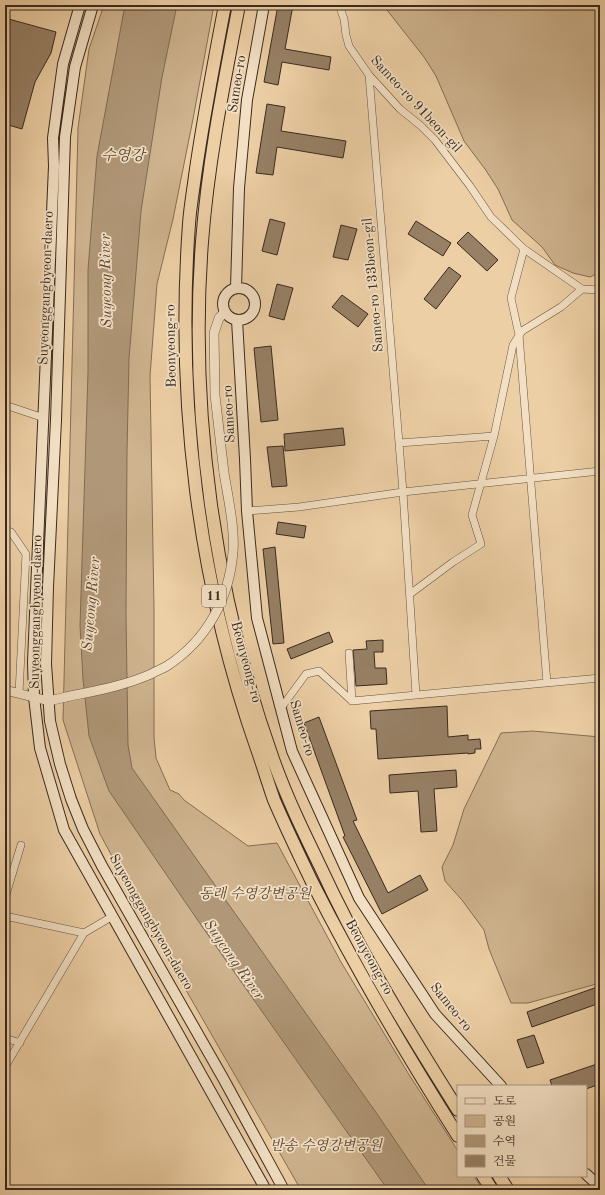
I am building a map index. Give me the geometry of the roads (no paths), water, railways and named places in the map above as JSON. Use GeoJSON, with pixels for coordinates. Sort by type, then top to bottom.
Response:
{"type":"FeatureCollection","features":[{"type":"Feature","properties":{"kind":"highway","name":"Beonyeong-ro"},"geometry":{"type":"LineString","coordinates":[[225,5],[201,132],[189,222],[185,318],[187,392],[195,486],[208,570],[226,648],[243,710],[274,800],[333,924],[362,977],[457,1134]]}},
{"type":"Feature","properties":{"kind":"highway","name":"Beonyeong-ro"},"geometry":{"type":"LineString","coordinates":[[239,5],[218,116],[211,163],[202,241],[199,317],[200,396],[206,461],[215,532],[226,595],[247,677],[273,760],[303,832],[337,903],[379,980],[457,1108]]}},
{"type":"Feature","properties":{"kind":"highway"},"geometry":{"type":"LineString","coordinates":[[484,1177],[492,1190]]}},
{"type":"Feature","properties":{"kind":"highway"},"geometry":{"type":"LineString","coordinates":[[500,1177],[508,1190]]}},
{"type":"Feature","properties":{"kind":"main road","name":"Suyeonggangbyeon-daero"},"geometry":{"type":"LineString","coordinates":[[80,5],[63,64],[53,138],[54,166],[33,662],[34,697],[40,748],[64,830],[266,1190]]}},
{"type":"Feature","properties":{"kind":"main road","name":"Suyeonggangbyeon-daero"},"geometry":{"type":"LineString","coordinates":[[93,5],[75,67],[65,137],[46,664],[50,721],[60,764],[71,799],[83,829],[102,866],[223,1078],[284,1190]]}},
{"type":"Feature","properties":{"kind":"main road","name":"Sameo-ro"},"geometry":{"type":"LineString","coordinates":[[236,288],[238,188],[247,100],[264,5]]}},
{"type":"Feature","properties":{"kind":"main road"},"geometry":{"type":"LineString","coordinates":[[236,288],[241,288],[251,293],[255,304],[251,314],[242,320],[237,320],[228,316],[223,307],[224,297],[227,293],[236,288]]}},
{"type":"Feature","properties":{"kind":"main road","name":"Sameo-ro"},"geometry":{"type":"LineString","coordinates":[[237,320],[247,512],[258,618],[292,751],[359,898],[435,1014],[500,1085]]}},
{"type":"Feature","properties":{"kind":"main road"},"geometry":{"type":"LineString","coordinates":[[587,1175],[600,1187]]}},
{"type":"Feature","properties":{"kind":"street","name":"Sameo-ro 91beon-gil"},"geometry":{"type":"LineString","coordinates":[[339,5],[344,19],[349,46],[369,76],[400,109],[435,140],[470,186],[491,217],[524,249],[582,289]]}},
{"type":"Feature","properties":{"kind":"street","name":"Sameo-ro 133beon-gil"},"geometry":{"type":"LineString","coordinates":[[369,76],[403,492],[416,694]]}},
{"type":"Feature","properties":{"kind":"street"},"geometry":{"type":"LineString","coordinates":[[524,249],[511,298],[520,335],[547,683]]}},
{"type":"Feature","properties":{"kind":"street"},"geometry":{"type":"LineString","coordinates":[[410,594],[453,562],[481,544],[472,515],[494,436],[513,345],[522,331],[561,307],[582,289],[600,290]]}},
{"type":"Feature","properties":{"kind":"street"},"geometry":{"type":"LineString","coordinates":[[5,690],[49,701],[138,679],[167,667],[185,652],[205,632],[221,605],[230,579],[234,551],[214,395],[214,333],[219,318],[225,312]]}},
{"type":"Feature","properties":{"kind":"street"},"geometry":{"type":"LineString","coordinates":[[5,405],[44,418]]}},
{"type":"Feature","properties":{"kind":"street"},"geometry":{"type":"LineString","coordinates":[[399,442],[494,436]]}},
{"type":"Feature","properties":{"kind":"street"},"geometry":{"type":"LineString","coordinates":[[247,512],[299,507],[403,492],[600,471]]}},
{"type":"Feature","properties":{"kind":"street"},"geometry":{"type":"LineString","coordinates":[[5,530],[11,532],[26,554],[19,694]]}},
{"type":"Feature","properties":{"kind":"street"},"geometry":{"type":"LineString","coordinates":[[349,653],[352,701]]}},
{"type":"Feature","properties":{"kind":"street"},"geometry":{"type":"LineString","coordinates":[[281,708],[306,674],[319,671],[352,701],[600,678]]}},
{"type":"Feature","properties":{"kind":"street"},"geometry":{"type":"LineString","coordinates":[[5,898],[21,845]]}},
{"type":"Feature","properties":{"kind":"street"},"geometry":{"type":"LineString","coordinates":[[5,916],[84,933]]}},
{"type":"Feature","properties":{"kind":"street"},"geometry":{"type":"LineString","coordinates":[[5,1067],[84,933],[113,916]]}},
{"type":"Feature","properties":{"kind":"street"},"geometry":{"type":"LineString","coordinates":[[5,1038],[20,1043]]}},
{"type":"Feature","properties":{"kind":"water","name":"수영강"},"geometry":{"type":"Polygon","coordinates":[[[125,5],[177,5],[162,77],[141,211],[129,359],[126,614],[128,745],[132,768],[375,1111],[429,1190],[388,1190],[201,925],[109,791],[89,736],[83,679],[80,626],[88,372],[88,270],[97,156],[125,5]]]}},
{"type":"Feature","properties":{"kind":"water label","name":"Suyeong River"},"geometry":{"type":"Point","coordinates":[107,281]}},
{"type":"Feature","properties":{"kind":"water label","name":"Suyeong River"},"geometry":{"type":"Point","coordinates":[92,604]}},
{"type":"Feature","properties":{"kind":"water label","name":"Suyeong River"},"geometry":{"type":"Point","coordinates":[233,960]}},
{"type":"Feature","properties":{"kind":"park label","name":"동래 수영강변공원"},"geometry":{"type":"Point","coordinates":[255,894]}},
{"type":"Feature","properties":{"kind":"park label","name":"반송 수영강변공원"},"geometry":{"type":"Point","coordinates":[326,1146]}}]}
